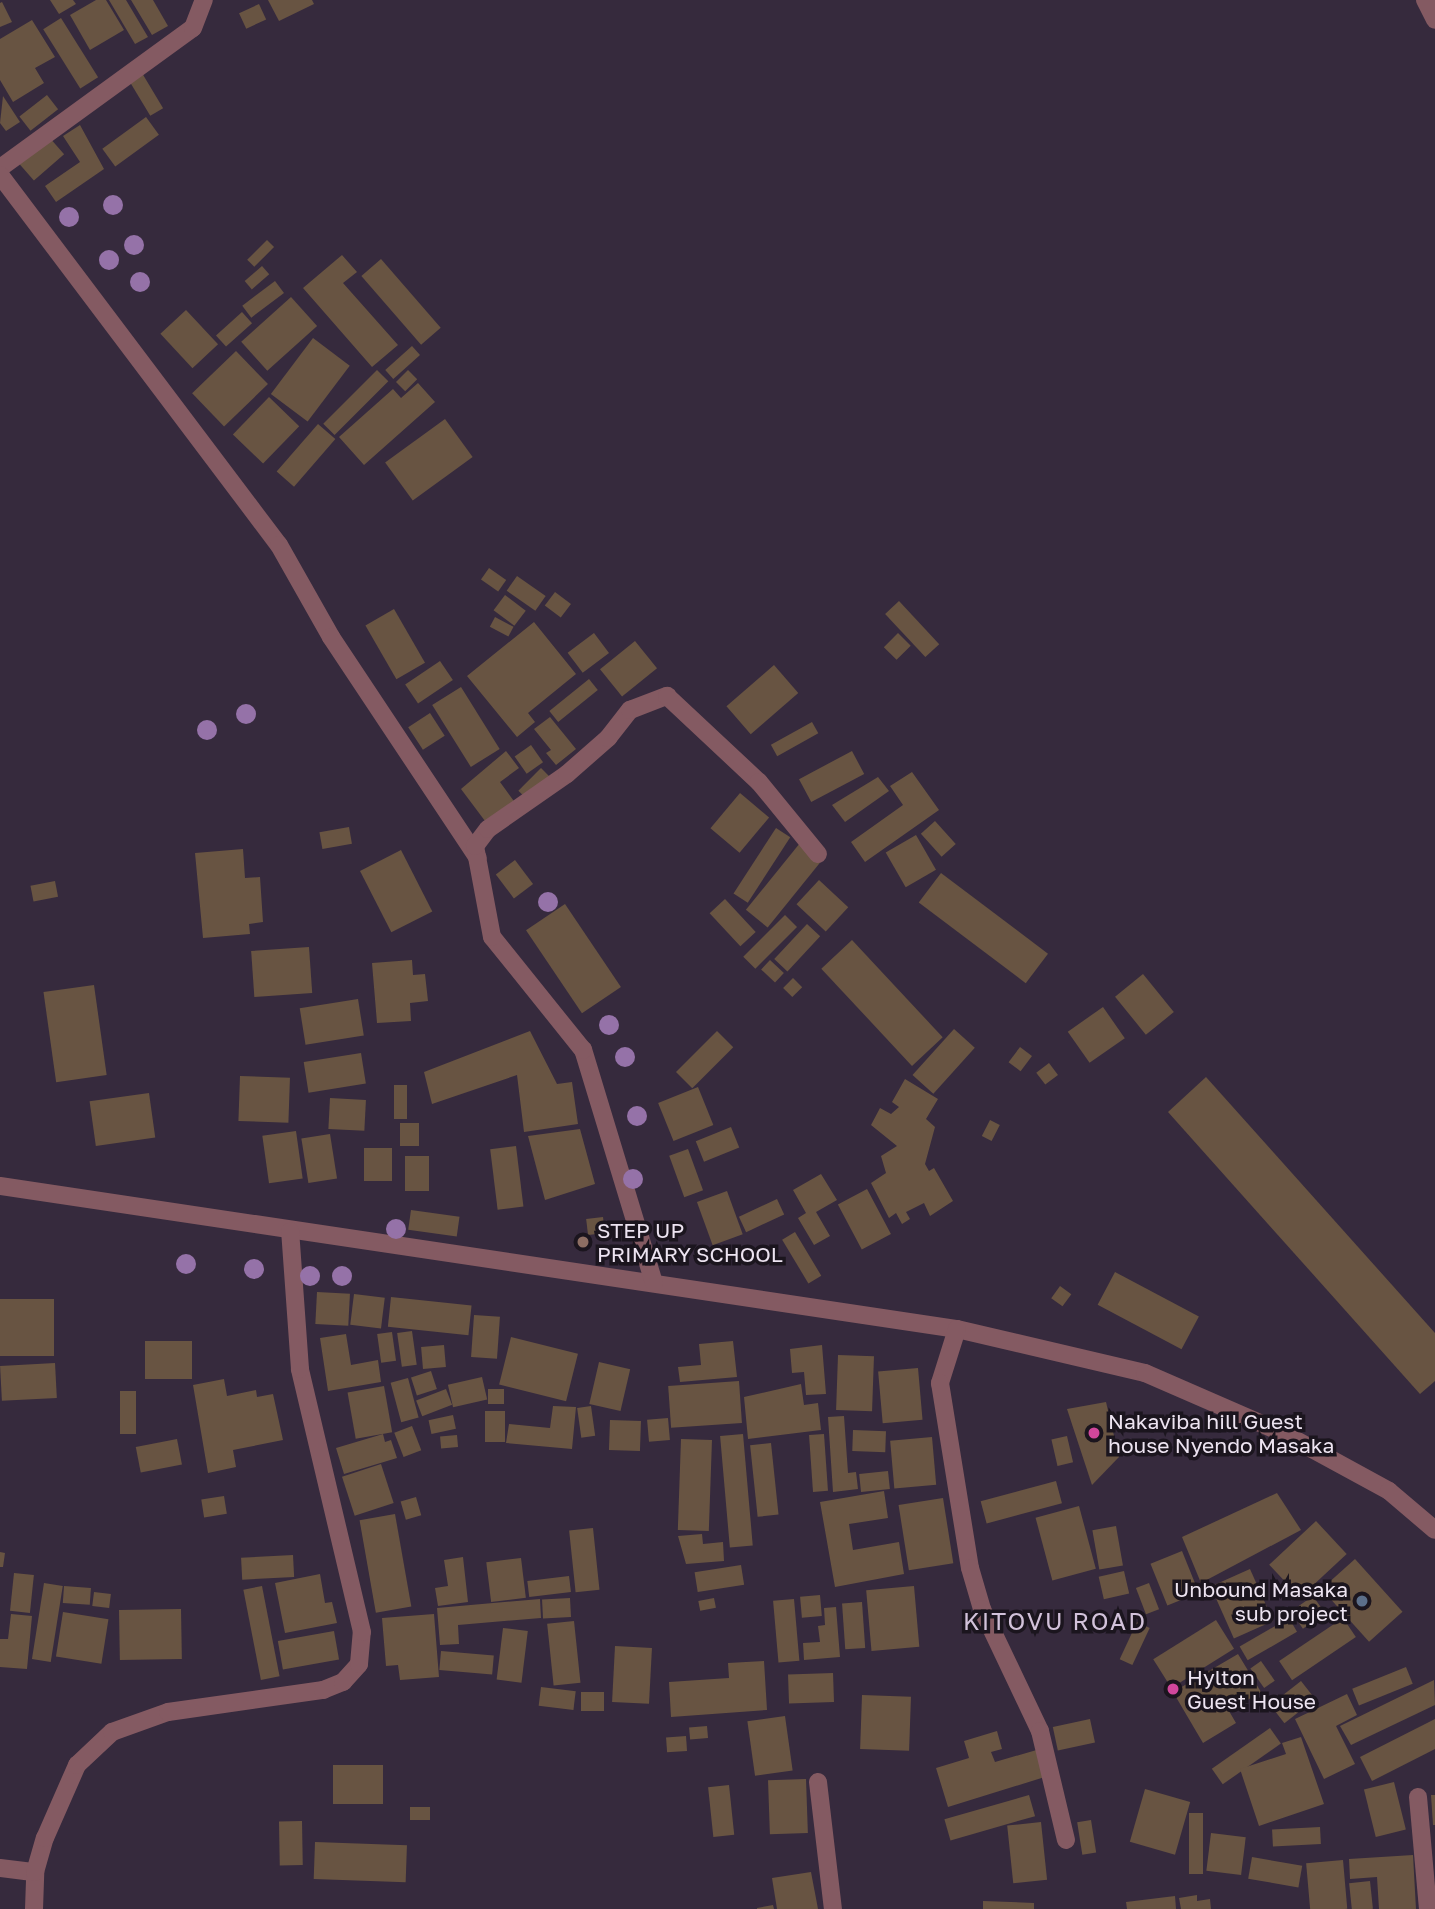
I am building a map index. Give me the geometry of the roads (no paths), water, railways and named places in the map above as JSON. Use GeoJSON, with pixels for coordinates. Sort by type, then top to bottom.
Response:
{"type":"FeatureCollection","features":[{"type":"Feature","properties":{"kind":"street"},"geometry":{"type":"LineString","coordinates":[[0,168],[193,29],[204,0]]}},
{"type":"Feature","properties":{"kind":"street"},"geometry":{"type":"LineString","coordinates":[[1425,0],[1435,20]]}},
{"type":"Feature","properties":{"kind":"street"},"geometry":{"type":"LineString","coordinates":[[0,175],[279,545],[331,637],[478,858]]}},
{"type":"Feature","properties":{"kind":"street"},"geometry":{"type":"LineString","coordinates":[[654,1283],[583,1050],[492,937],[475,846],[488,829],[567,774],[608,738],[630,710],[667,696],[759,782],[818,854]]}},
{"type":"Feature","properties":{"kind":"street"},"geometry":{"type":"LineString","coordinates":[[0,1185],[290,1231],[957,1329],[1145,1373],[1281,1432],[1389,1490],[1435,1530]]}},
{"type":"Feature","properties":{"kind":"street"},"geometry":{"type":"LineString","coordinates":[[34,1909],[35,1872],[77,1765],[112,1732],[168,1712],[323,1690],[343,1682],[359,1664],[362,1632],[300,1369],[290,1231]]}},
{"type":"Feature","properties":{"kind":"street"},"geometry":{"type":"LineString","coordinates":[[957,1329],[940,1383],[970,1568],[982,1609],[1040,1731],[1066,1840]]}},
{"type":"Feature","properties":{"kind":"street"},"geometry":{"type":"LineString","coordinates":[[818,1782],[833,1909]]}},
{"type":"Feature","properties":{"kind":"street"},"geometry":{"type":"LineString","coordinates":[[1418,1797],[1428,1909]]}},
{"type":"Feature","properties":{"kind":"street"},"geometry":{"type":"LineString","coordinates":[[0,1868],[35,1872]]}},
{"type":"Feature","properties":{"kind":"place","name":"STEP UP PRIMARY SCHOOL"},"geometry":{"type":"Point","coordinates":[583,1242]}},
{"type":"Feature","properties":{"kind":"place","name":"Nakaviba hill Guest house Nyendo Masaka"},"geometry":{"type":"Point","coordinates":[1094,1433]}},
{"type":"Feature","properties":{"kind":"place","name":"Unbound Masaka sub project"},"geometry":{"type":"Point","coordinates":[1362,1601]}},
{"type":"Feature","properties":{"kind":"place","name":"Hylton Guest House"},"geometry":{"type":"Point","coordinates":[1173,1689]}},
{"type":"Feature","properties":{"kind":"district","name":"KITOVU ROAD"},"geometry":{"type":"Point","coordinates":[1055,1621]}}]}
